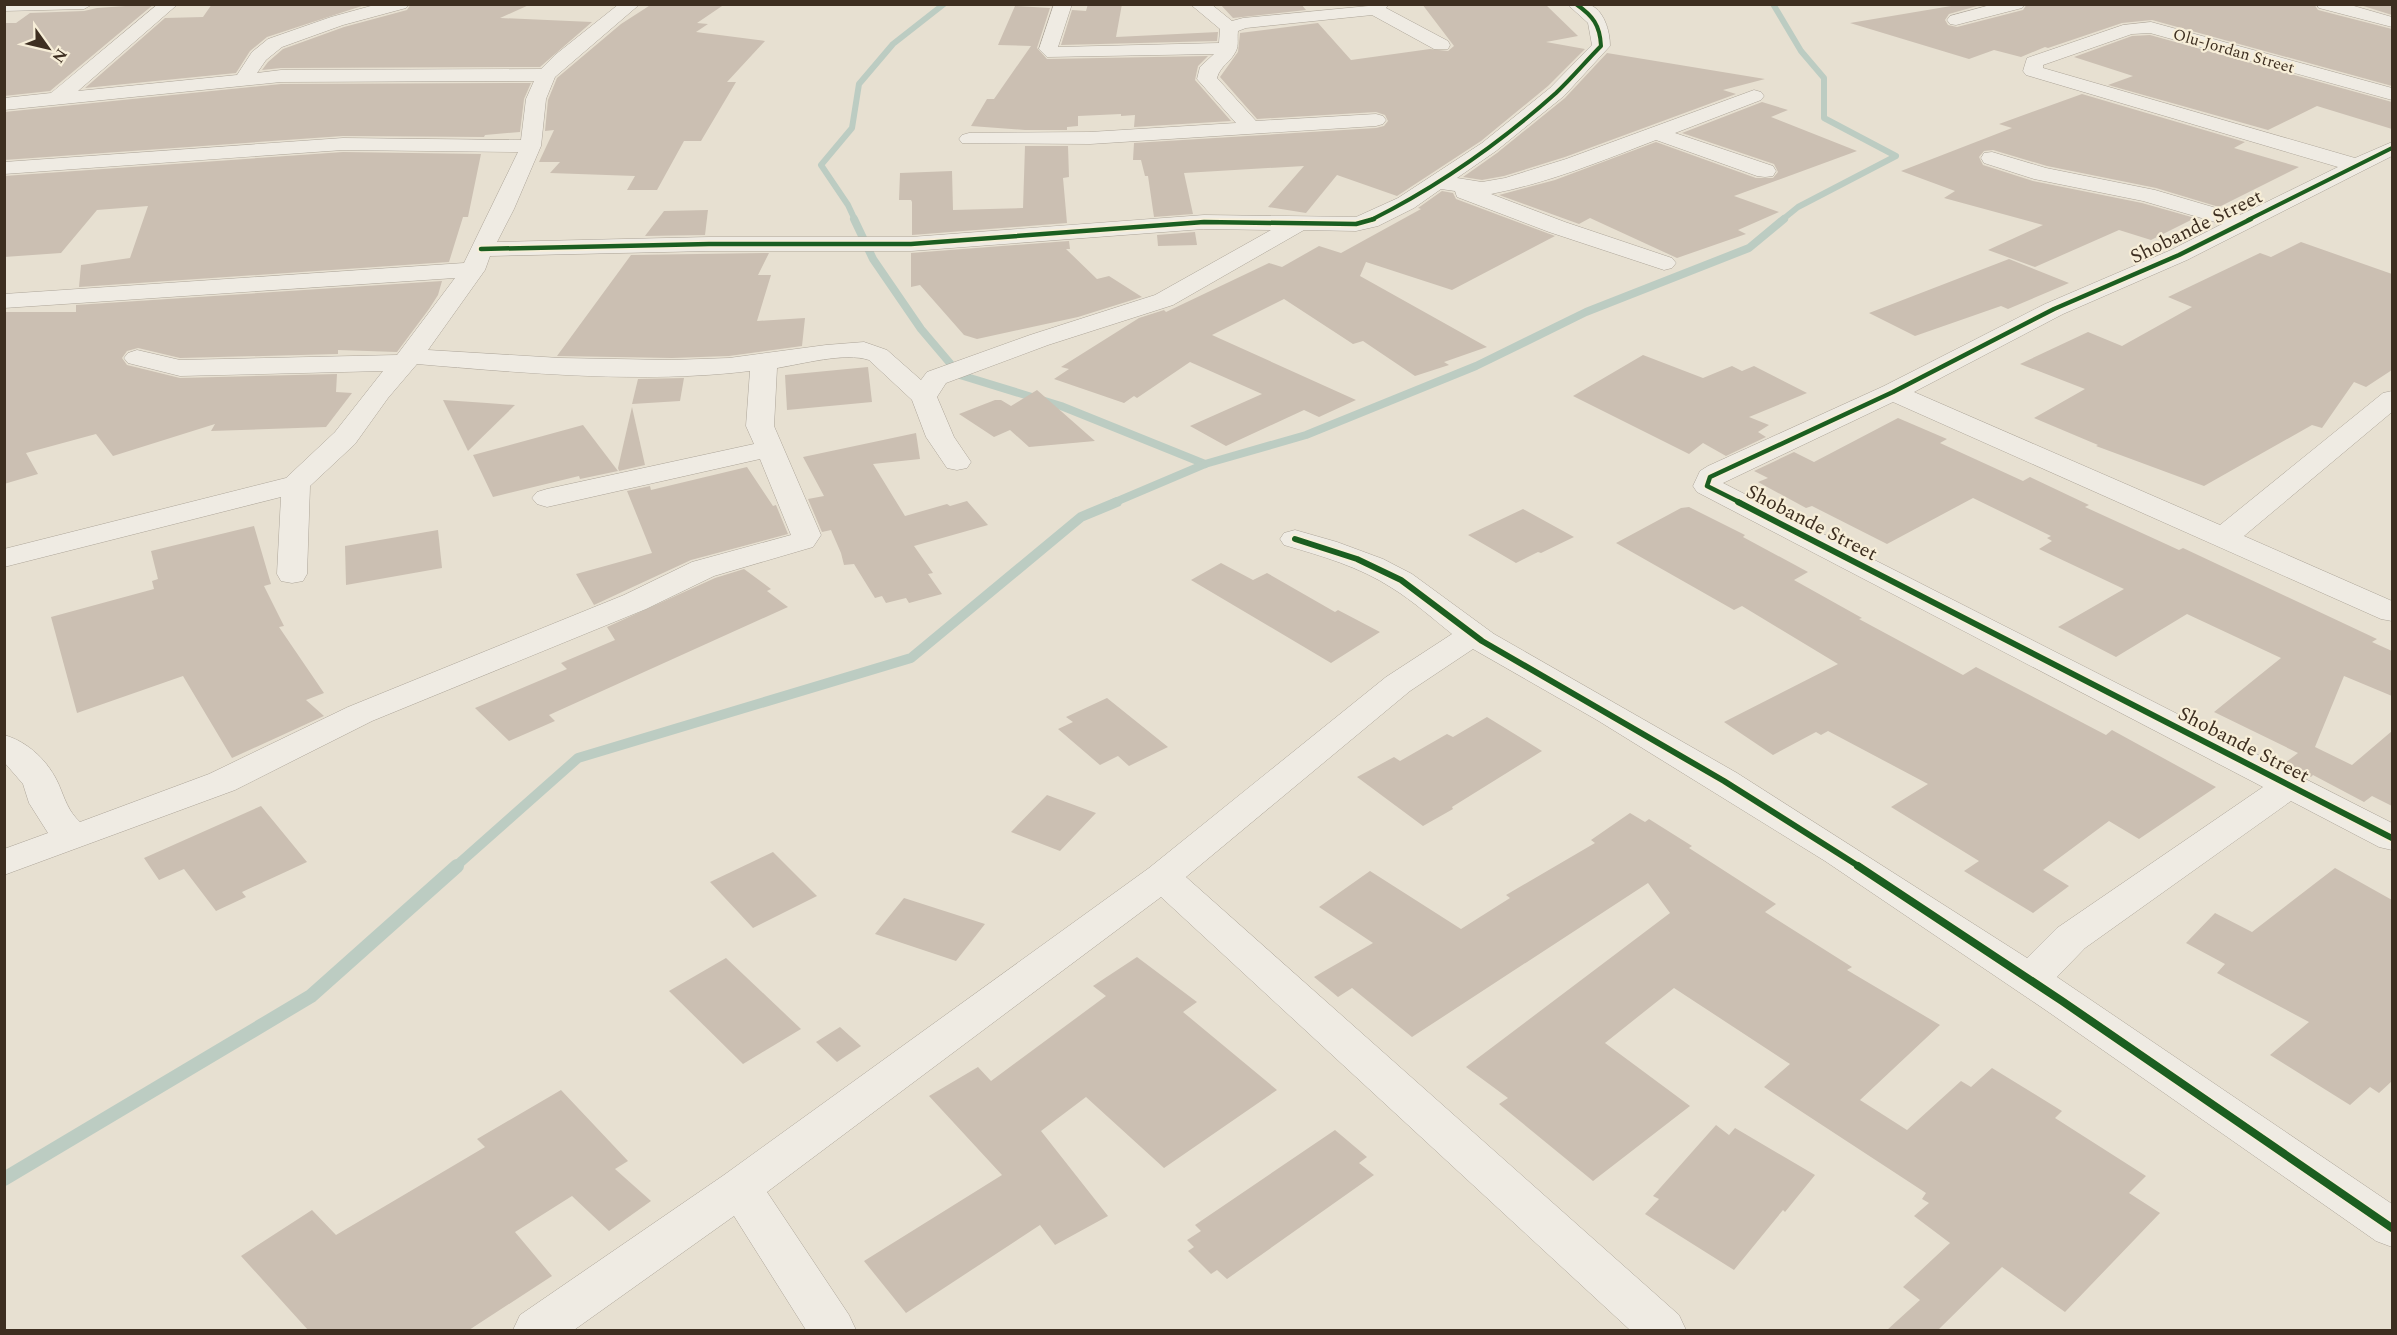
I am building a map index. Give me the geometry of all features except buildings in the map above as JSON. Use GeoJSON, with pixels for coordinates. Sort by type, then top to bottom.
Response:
{"type":"FeatureCollection","features":[{"type":"Feature","properties":{"kind":"street"},"geometry":{"type":"LineString","coordinates":[[4,6],[84,4]]}},
{"type":"Feature","properties":{"kind":"street"},"geometry":{"type":"LineString","coordinates":[[56,99],[169,4]]}},
{"type":"Feature","properties":{"kind":"street"},"geometry":{"type":"LineString","coordinates":[[244,78],[259,56],[275,43],[338,21],[400,4]]}},
{"type":"Feature","properties":{"kind":"street"},"geometry":{"type":"LineString","coordinates":[[4,558],[296,484],[345,438],[406,360],[477,260],[504,209],[531,146],[536,99],[546,75],[562,59],[631,4]]}},
{"type":"Feature","properties":{"kind":"street"},"geometry":{"type":"LineString","coordinates":[[1064,4],[1048,49],[1054,52],[1228,48]]}},
{"type":"Feature","properties":{"kind":"street"},"geometry":{"type":"LineString","coordinates":[[1199,4],[1230,28]]}},
{"type":"Feature","properties":{"kind":"street"},"geometry":{"type":"LineString","coordinates":[[4,301],[477,260],[709,244],[911,244],[1204,222],[1334,225],[1370,221],[1406,203],[1489,147],[1557,92],[1601,46],[1601,28],[1594,18],[1576,4]]}},
{"type":"Feature","properties":{"kind":"street"},"geometry":{"type":"LineString","coordinates":[[1956,21],[2016,4]]}},
{"type":"Feature","properties":{"kind":"street"},"geometry":{"type":"LineString","coordinates":[[2325,4],[2392,22]]}},
{"type":"Feature","properties":{"kind":"street"},"geometry":{"type":"LineString","coordinates":[[1250,129],[1246,121],[1207,79],[1210,67],[1219,61],[1228,48],[1227,32],[1230,28],[1243,23],[1378,7],[1441,45]]}},
{"type":"Feature","properties":{"kind":"street","name":"Olu-Jordan Street"},"geometry":{"type":"LineString","coordinates":[[2356,165],[2032,71],[2034,63],[2129,29],[2151,27],[2392,94]]}},
{"type":"Feature","properties":{"kind":"street"},"geometry":{"type":"LineString","coordinates":[[4,104],[244,78],[546,75]]}},
{"type":"Feature","properties":{"kind":"street"},"geometry":{"type":"LineString","coordinates":[[1438,182],[1482,189],[1509,184],[1574,164],[1754,96]]}},
{"type":"Feature","properties":{"kind":"street"},"geometry":{"type":"LineString","coordinates":[[969,139],[1090,138],[1376,120]]}},
{"type":"Feature","properties":{"kind":"street"},"geometry":{"type":"LineString","coordinates":[[1656,133],[1765,171]]}},
{"type":"Feature","properties":{"kind":"street"},"geometry":{"type":"LineString","coordinates":[[4,168],[343,144],[531,146]]}},
{"type":"Feature","properties":{"kind":"street","name":"Shobande Street"},"geometry":{"type":"LineString","coordinates":[[2392,148],[2179,255],[2054,309],[1893,392],[1718,472],[1710,477],[1707,486],[2392,838]]}},
{"type":"Feature","properties":{"kind":"street"},"geometry":{"type":"LineString","coordinates":[[1992,158],[2042,174],[2148,195],[2242,223]]}},
{"type":"Feature","properties":{"kind":"street"},"geometry":{"type":"LineString","coordinates":[[1438,182],[1557,227],[1664,263]]}},
{"type":"Feature","properties":{"kind":"street"},"geometry":{"type":"LineString","coordinates":[[924,397],[936,378],[1039,340],[1164,300],[1296,225]]}},
{"type":"Feature","properties":{"kind":"street"},"geometry":{"type":"LineString","coordinates":[[137,358],[180,369],[406,360],[534,366],[710,367],[764,363],[864,350],[878,355],[924,397],[940,437],[957,462]]}},
{"type":"Feature","properties":{"kind":"street"},"geometry":{"type":"LineString","coordinates":[[4,863],[222,782],[360,714],[635,602],[663,586],[703,569],[802,541],[806,535],[760,426],[763,409],[761,388],[764,363]]}},
{"type":"Feature","properties":{"kind":"street"},"geometry":{"type":"LineString","coordinates":[[1893,392],[2392,612]]}},
{"type":"Feature","properties":{"kind":"street"},"geometry":{"type":"LineString","coordinates":[[2223,538],[2392,399]]}},
{"type":"Feature","properties":{"kind":"street"},"geometry":{"type":"LineString","coordinates":[[547,498],[769,449]]}},
{"type":"Feature","properties":{"kind":"street"},"geometry":{"type":"LineString","coordinates":[[292,574],[296,484]]}},
{"type":"Feature","properties":{"kind":"street"},"geometry":{"type":"LineString","coordinates":[[1295,539],[1358,559],[1414,588],[1471,635],[1589,699],[1818,841],[2031,979],[2392,1228]]}},
{"type":"Feature","properties":{"kind":"street"},"geometry":{"type":"LineString","coordinates":[[537,1330],[740,1188],[1161,877],[1398,684],[1471,635]]}},
{"type":"Feature","properties":{"kind":"street"},"geometry":{"type":"LineString","coordinates":[[4,746],[22,758],[40,783],[47,803],[60,825],[74,837]]}},
{"type":"Feature","properties":{"kind":"street"},"geometry":{"type":"LineString","coordinates":[[2031,979],[2071,938],[2290,785]]}},
{"type":"Feature","properties":{"kind":"street"},"geometry":{"type":"LineString","coordinates":[[1161,877],[1662,1330]]}},
{"type":"Feature","properties":{"kind":"street"},"geometry":{"type":"LineString","coordinates":[[740,1188],[832,1330]]}},
{"type":"Feature","properties":{"kind":"waterway"},"geometry":{"type":"LineString","coordinates":[[855,220],[848,205],[821,165],[852,128],[859,84],[893,44],[944,4]]}},
{"type":"Feature","properties":{"kind":"waterway"},"geometry":{"type":"LineString","coordinates":[[1773,4],[1801,51],[1824,78],[1824,118],[1896,156],[1798,207],[1782,220]]}},
{"type":"Feature","properties":{"kind":"waterway"},"geometry":{"type":"LineString","coordinates":[[854,219],[873,259],[921,329],[960,375],[1061,406],[1205,464]]}},
{"type":"Feature","properties":{"kind":"waterway"},"geometry":{"type":"LineString","coordinates":[[1205,464],[1306,435],[1476,366],[1586,312],[1749,248],[1784,219]]}},
{"type":"Feature","properties":{"kind":"waterway"},"geometry":{"type":"LineString","coordinates":[[1113,503],[1205,464]]}},
{"type":"Feature","properties":{"kind":"waterway"},"geometry":{"type":"LineString","coordinates":[[455,867],[578,758],[911,658],[1081,517],[1117,502]]}},
{"type":"Feature","properties":{"kind":"waterway"},"geometry":{"type":"LineString","coordinates":[[4,1179],[311,996],[457,866]]}},
{"type":"Feature","properties":{"kind":"cycle path"},"geometry":{"type":"LineString","coordinates":[[481,249],[709,244],[911,244],[1204,222],[1356,224],[1370,221],[1406,203],[1489,147],[1557,92],[1601,46],[1600,31],[1596,21],[1576,4]]}},
{"type":"Feature","properties":{"kind":"cycle path"},"geometry":{"type":"LineString","coordinates":[[2392,148],[2179,255],[2054,309],[1893,392],[1718,472],[1710,477],[1707,486],[2392,838]]}},
{"type":"Feature","properties":{"kind":"cycle path"},"geometry":{"type":"LineString","coordinates":[[1295,539],[1357,559],[1387,572],[1425,596],[1482,641],[1724,781],[1950,926],[2392,1228]]}}]}
